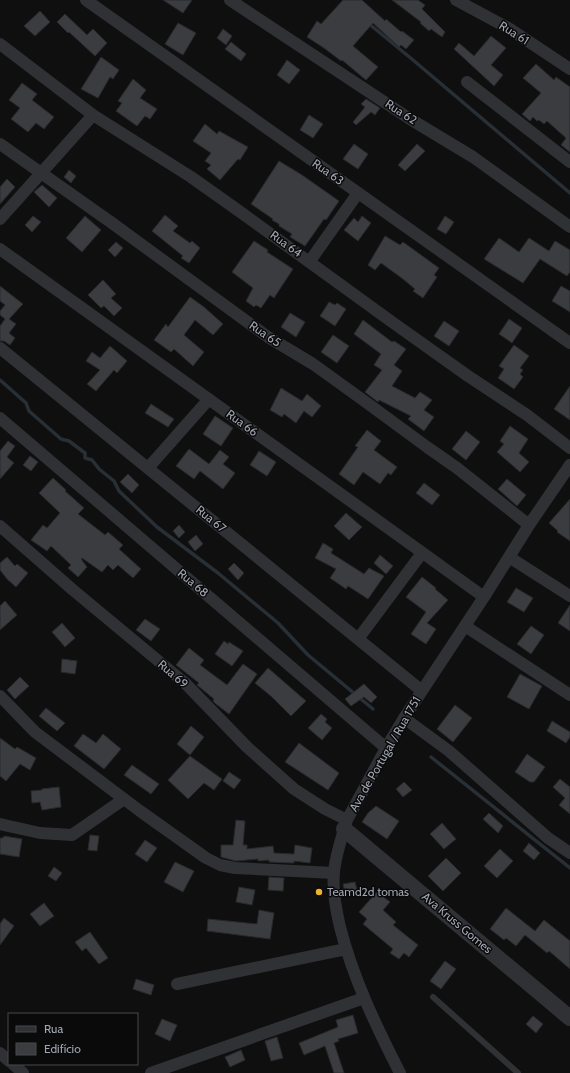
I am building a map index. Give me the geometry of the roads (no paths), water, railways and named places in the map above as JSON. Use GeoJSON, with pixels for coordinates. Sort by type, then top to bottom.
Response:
{"type":"FeatureCollection","features":[{"type":"Feature","properties":{"kind":"street","name":"Rua 63"},"geometry":{"type":"LineString","coordinates":[[86,0],[570,342]]}},
{"type":"Feature","properties":{"kind":"street","name":"Rua 62"},"geometry":{"type":"LineString","coordinates":[[230,0],[410,119],[473,157],[570,227]]}},
{"type":"Feature","properties":{"kind":"street","name":"Rua 61"},"geometry":{"type":"LineString","coordinates":[[456,0],[510,29],[570,70]]}},
{"type":"Feature","properties":{"kind":"street","name":"Rua 64"},"geometry":{"type":"LineString","coordinates":[[0,44],[93,115],[191,177],[310,261],[468,376],[527,415],[570,448]]}},
{"type":"Feature","properties":{"kind":"street"},"geometry":{"type":"LineString","coordinates":[[467,82],[570,162]]}},
{"type":"Feature","properties":{"kind":"street"},"geometry":{"type":"LineString","coordinates":[[0,218],[93,115]]}},
{"type":"Feature","properties":{"kind":"street","name":"Rua 65"},"geometry":{"type":"LineString","coordinates":[[0,144],[42,172],[268,337],[313,364],[457,468],[529,525]]}},
{"type":"Feature","properties":{"kind":"street"},"geometry":{"type":"LineString","coordinates":[[310,261],[358,193]]}},
{"type":"Feature","properties":{"kind":"street","name":"Rua 66"},"geometry":{"type":"LineString","coordinates":[[0,249],[484,597]]}},
{"type":"Feature","properties":{"kind":"street","name":"Rua 67"},"geometry":{"type":"LineString","coordinates":[[0,348],[422,691]]}},
{"type":"Feature","properties":{"kind":"street"},"geometry":{"type":"LineString","coordinates":[[148,468],[209,399]]}},
{"type":"Feature","properties":{"kind":"street","name":"Rua 68"},"geometry":{"type":"LineString","coordinates":[[0,418],[386,748]]}},
{"type":"Feature","properties":{"kind":"street","name":"Ava de Portugal / Rua 1751"},"geometry":{"type":"LineString","coordinates":[[400,1073],[364,998],[346,949],[336,910],[334,873],[345,825],[386,748],[404,718],[484,597],[529,525],[570,465]]}},
{"type":"Feature","properties":{"kind":"street"},"geometry":{"type":"LineString","coordinates":[[560,480],[570,487]]}},
{"type":"Feature","properties":{"kind":"street","name":"Rua 69"},"geometry":{"type":"LineString","coordinates":[[0,526],[73,590],[185,683],[247,747],[294,789],[325,809],[345,825]]}},
{"type":"Feature","properties":{"kind":"street"},"geometry":{"type":"LineString","coordinates":[[358,639],[422,553]]}},
{"type":"Feature","properties":{"kind":"street"},"geometry":{"type":"LineString","coordinates":[[509,557],[570,596]]}},
{"type":"Feature","properties":{"kind":"street"},"geometry":{"type":"LineString","coordinates":[[465,626],[570,695]]}},
{"type":"Feature","properties":{"kind":"street"},"geometry":{"type":"LineString","coordinates":[[0,696],[35,732],[206,858],[220,865],[235,868],[334,873]]}},
{"type":"Feature","properties":{"kind":"street"},"geometry":{"type":"LineString","coordinates":[[404,718],[449,751],[548,838],[570,853]]}},
{"type":"Feature","properties":{"kind":"street"},"geometry":{"type":"LineString","coordinates":[[0,824],[40,832],[72,835],[124,799]]}},
{"type":"Feature","properties":{"kind":"street","name":"Ava Kruss Gomes"},"geometry":{"type":"LineString","coordinates":[[345,825],[570,1018]]}},
{"type":"Feature","properties":{"kind":"street"},"geometry":{"type":"LineString","coordinates":[[177,984],[346,949]]}},
{"type":"Feature","properties":{"kind":"street"},"geometry":{"type":"LineString","coordinates":[[150,1073],[364,998]]}},
{"type":"Feature","properties":{"kind":"street"},"geometry":{"type":"LineString","coordinates":[[0,1053],[8,1060]]}},
{"type":"Feature","properties":{"kind":"street"},"geometry":{"type":"LineString","coordinates":[[14,1065],[23,1073]]}},
{"type":"Feature","properties":{"kind":"lane"},"geometry":{"type":"LineString","coordinates":[[433,997],[518,1073]]}},
{"type":"Feature","properties":{"kind":"waterway"},"geometry":{"type":"LineString","coordinates":[[368,23],[570,193]]}},
{"type":"Feature","properties":{"kind":"waterway"},"geometry":{"type":"LineString","coordinates":[[0,380],[26,403],[29,411],[61,439],[69,441],[85,453],[85,458],[92,460],[99,469],[114,481],[119,491],[157,527],[218,573],[278,623],[308,655],[373,709]]}},
{"type":"Feature","properties":{"kind":"waterway"},"geometry":{"type":"LineString","coordinates":[[431,757],[570,868]]}},
{"type":"Feature","properties":{"kind":"place","name":"Teamd2d tomas"},"geometry":{"type":"Point","coordinates":[319,892]}}]}
